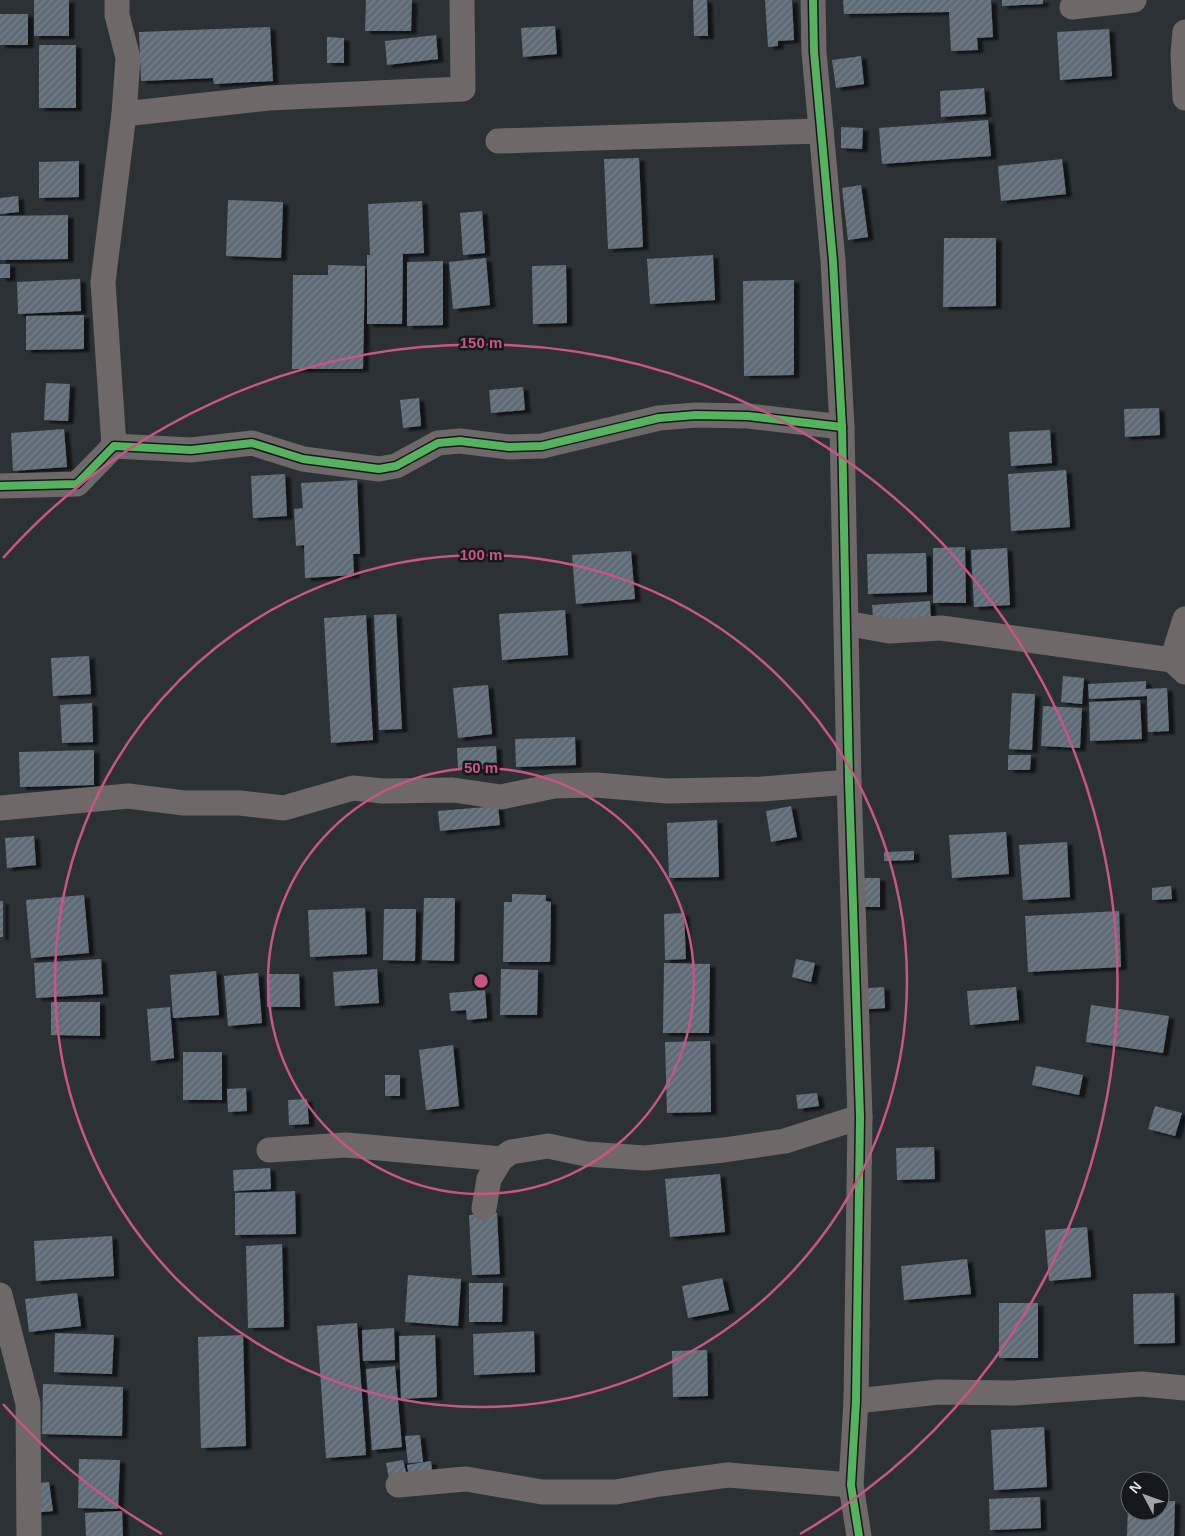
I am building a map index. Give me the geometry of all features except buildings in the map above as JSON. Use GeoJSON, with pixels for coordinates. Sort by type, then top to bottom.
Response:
{"type":"FeatureCollection","features":[{"type":"Feature","properties":{"kind":"street"},"geometry":{"type":"LineString","coordinates":[[0,486],[77,484],[114,446],[103,282],[124,114],[128,58],[117,15],[116,0]]}},
{"type":"Feature","properties":{"kind":"street"},"geometry":{"type":"LineString","coordinates":[[124,114],[269,98],[463,89],[462,0]]}},
{"type":"Feature","properties":{"kind":"street"},"geometry":{"type":"LineString","coordinates":[[813,0],[814,52],[833,260],[842,427],[849,782],[860,1117],[856,1401],[852,1485],[859,1536]]}},
{"type":"Feature","properties":{"kind":"street"},"geometry":{"type":"LineString","coordinates":[[1072,7],[1134,0]]}},
{"type":"Feature","properties":{"kind":"street"},"geometry":{"type":"LineString","coordinates":[[1185,32],[1183,54],[1185,98]]}},
{"type":"Feature","properties":{"kind":"street"},"geometry":{"type":"LineString","coordinates":[[498,142],[821,131]]}},
{"type":"Feature","properties":{"kind":"street"},"geometry":{"type":"LineString","coordinates":[[114,446],[191,450],[252,443],[303,459],[379,469],[396,466],[422,450],[438,443],[460,441],[509,447],[542,446],[659,418],[696,415],[748,416],[842,427]]}},
{"type":"Feature","properties":{"kind":"street"},"geometry":{"type":"LineString","coordinates":[[846,623],[889,630],[941,628],[1179,666],[1185,619]]}},
{"type":"Feature","properties":{"kind":"street"},"geometry":{"type":"LineString","coordinates":[[0,808],[128,796],[184,803],[240,803],[284,808],[353,788],[383,791],[453,790],[501,797],[554,786],[596,785],[667,791],[762,789],[849,782]]}},
{"type":"Feature","properties":{"kind":"street"},"geometry":{"type":"LineString","coordinates":[[484,1208],[489,1179],[501,1159],[511,1152],[548,1146],[586,1154],[645,1158],[724,1150],[785,1141],[860,1117]]}},
{"type":"Feature","properties":{"kind":"street"},"geometry":{"type":"LineString","coordinates":[[269,1150],[346,1146],[501,1159]]}},
{"type":"Feature","properties":{"kind":"street"},"geometry":{"type":"LineString","coordinates":[[0,1295],[28,1404],[29,1536]]}},
{"type":"Feature","properties":{"kind":"street"},"geometry":{"type":"LineString","coordinates":[[856,1401],[939,1392],[1014,1393],[1142,1384],[1185,1388]]}},
{"type":"Feature","properties":{"kind":"street"},"geometry":{"type":"LineString","coordinates":[[398,1486],[466,1479],[542,1492],[616,1492],[728,1475],[852,1485]]}},
{"type":"Feature","properties":{"kind":"cycle path"},"geometry":{"type":"LineString","coordinates":[[813,0],[814,52],[833,261],[842,427],[849,782],[860,1117],[856,1401],[851,1485],[859,1536]]}},
{"type":"Feature","properties":{"kind":"cycle path"},"geometry":{"type":"LineString","coordinates":[[0,486],[77,484],[114,446],[191,450],[252,443],[303,459],[379,469],[396,466],[438,443],[460,441],[509,447],[542,446],[659,418],[696,415],[748,416],[842,427]]}}]}
